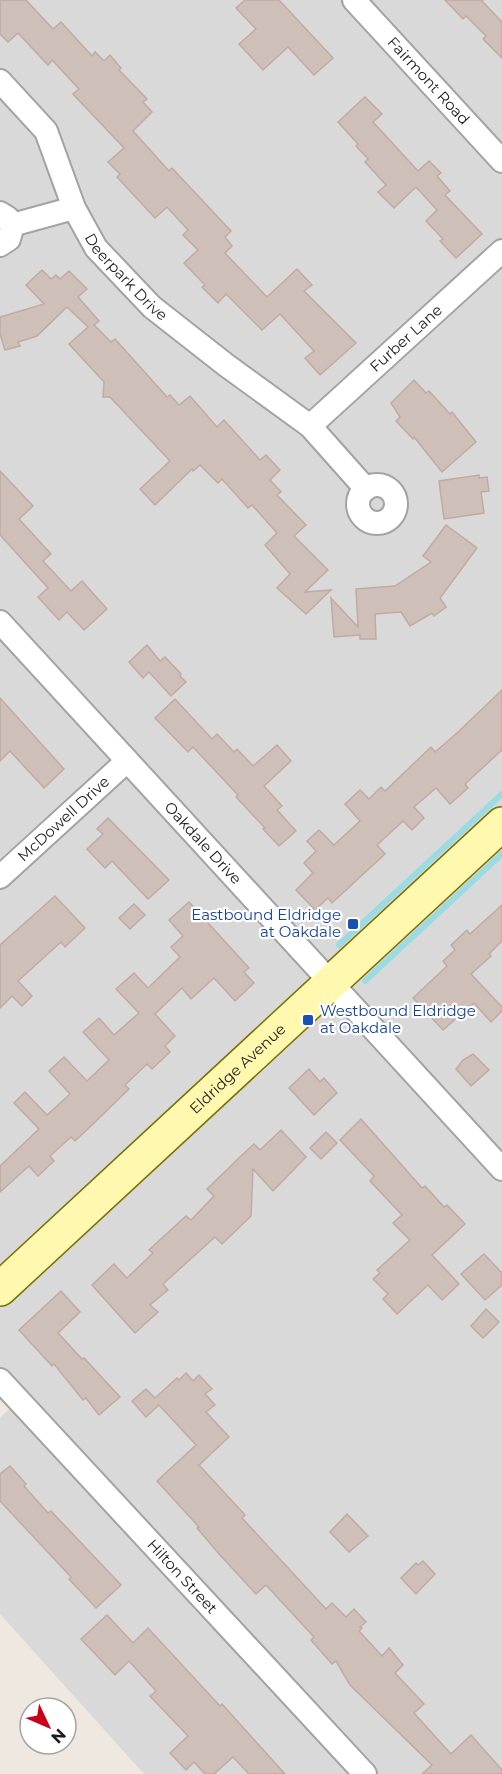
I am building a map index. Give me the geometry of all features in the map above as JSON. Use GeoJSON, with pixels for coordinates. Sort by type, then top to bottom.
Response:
{"type":"FeatureCollection","features":[{"type":"Feature","properties":{"kind":"street","name":"Fairmont Road"},"geometry":{"type":"LineString","coordinates":[[354,0],[502,161]]}},
{"type":"Feature","properties":{"kind":"street","name":"Deerpark Drive"},"geometry":{"type":"LineString","coordinates":[[0,81],[46,131],[74,208],[96,248],[152,307],[226,365],[310,426],[366,489]]}},
{"type":"Feature","properties":{"kind":"street"},"geometry":{"type":"LineString","coordinates":[[0,245],[12,234],[6,219],[74,208]]}},
{"type":"Feature","properties":{"kind":"street","name":"Furber Lane"},"geometry":{"type":"LineString","coordinates":[[310,426],[502,251]]}},
{"type":"Feature","properties":{"kind":"street","name":"Oakdale Drive"},"geometry":{"type":"LineString","coordinates":[[0,622],[502,1169]]}},
{"type":"Feature","properties":{"kind":"street","name":"McDowell Drive"},"geometry":{"type":"LineString","coordinates":[[0,877],[128,761]]}},
{"type":"Feature","properties":{"kind":"street","name":"Eldridge Avenue"},"geometry":{"type":"LineString","coordinates":[[0,1290],[502,824]]}},
{"type":"Feature","properties":{"kind":"street","name":"Hilton Street"},"geometry":{"type":"LineString","coordinates":[[0,1380],[365,1774]]}},
{"type":"Feature","properties":{"kind":"shaded area"},"geometry":{"type":"Polygon","coordinates":[[[0,0],[502,0],[502,1774],[144,1774],[78,1701],[78,1696],[74,1696],[0,1614],[0,1418],[12,1406],[0,1392],[0,0]]]}},
{"type":"Feature","properties":{"kind":"building"},"geometry":{"type":"Polygon","coordinates":[[[0,0],[26,0],[53,29],[61,22],[92,56],[95,52],[104,61],[110,55],[121,68],[119,70],[147,99],[143,102],[152,112],[133,131],[169,171],[172,168],[231,231],[225,237],[232,246],[225,253],[267,297],[297,269],[312,285],[304,291],[356,343],[320,375],[305,358],[314,351],[280,314],[262,330],[226,294],[218,303],[202,287],[205,285],[184,263],[198,250],[183,235],[188,230],[167,207],[155,218],[117,177],[120,174],[108,162],[124,148],[73,94],[79,89],[52,60],[48,65],[18,33],[8,42],[0,34],[0,0]]]}},
{"type":"Feature","properties":{"kind":"building"},"geometry":{"type":"Polygon","coordinates":[[[245,0],[279,0],[333,58],[314,75],[288,47],[263,70],[239,44],[256,29],[236,8],[245,0]]]}},
{"type":"Feature","properties":{"kind":"building"},"geometry":{"type":"Polygon","coordinates":[[[445,0],[483,0],[502,22],[502,58],[483,39],[486,36],[466,16],[463,19],[445,0]]]}},
{"type":"Feature","properties":{"kind":"building"},"geometry":{"type":"Polygon","coordinates":[[[365,97],[382,114],[373,122],[418,171],[429,161],[441,173],[437,176],[450,191],[445,195],[482,234],[456,258],[440,241],[443,239],[426,221],[437,210],[416,187],[394,208],[378,192],[386,185],[365,162],[368,159],[356,146],[358,144],[338,122],[365,97]]]}},
{"type":"Feature","properties":{"kind":"building"},"geometry":{"type":"Polygon","coordinates":[[[42,270],[51,279],[56,275],[60,279],[69,271],[87,289],[78,297],[99,321],[94,325],[111,342],[115,339],[167,397],[170,395],[179,405],[190,396],[217,427],[224,420],[260,460],[266,455],[280,470],[270,480],[281,492],[277,495],[306,525],[294,536],[328,570],[305,592],[331,590],[306,614],[277,588],[290,574],[265,545],[277,533],[252,505],[248,508],[222,479],[218,483],[200,465],[193,471],[192,469],[155,505],[140,489],[170,461],[110,397],[103,397],[104,382],[69,344],[88,327],[67,307],[37,336],[18,342],[20,346],[5,350],[0,334],[0,317],[44,304],[26,285],[42,270]]]}},
{"type":"Feature","properties":{"kind":"building"},"geometry":{"type":"Polygon","coordinates":[[[414,380],[426,393],[429,391],[450,414],[452,412],[476,442],[442,472],[414,437],[413,439],[396,421],[400,417],[391,403],[414,380]]]}},
{"type":"Feature","properties":{"kind":"building"},"geometry":{"type":"Polygon","coordinates":[[[0,471],[33,506],[19,519],[51,554],[43,561],[71,591],[82,581],[107,609],[84,630],[67,612],[59,620],[38,597],[48,588],[0,535],[0,471]]]}},
{"type":"Feature","properties":{"kind":"building"},"geometry":{"type":"Polygon","coordinates":[[[479,475],[479,478],[487,477],[489,491],[481,492],[484,513],[444,519],[439,481],[479,475]]]}},
{"type":"Feature","properties":{"kind":"building"},"geometry":{"type":"Polygon","coordinates":[[[446,525],[477,548],[440,598],[446,607],[434,616],[432,613],[410,626],[401,612],[375,614],[376,639],[360,639],[360,635],[334,637],[331,598],[358,627],[356,589],[395,586],[431,562],[423,556],[446,525]]]}},
{"type":"Feature","properties":{"kind":"building"},"geometry":{"type":"Polygon","coordinates":[[[147,645],[160,661],[165,657],[186,682],[171,696],[149,672],[143,678],[129,662],[147,645]]]}},
{"type":"Feature","properties":{"kind":"building"},"geometry":{"type":"Polygon","coordinates":[[[502,690],[502,750],[465,784],[468,788],[450,804],[436,788],[414,807],[424,818],[412,830],[403,821],[377,845],[385,854],[332,903],[328,898],[315,910],[296,890],[313,873],[304,863],[316,851],[307,841],[319,830],[334,845],[360,821],[345,804],[360,790],[369,799],[381,787],[385,791],[431,747],[435,752],[502,690]]]}},
{"type":"Feature","properties":{"kind":"building"},"geometry":{"type":"Polygon","coordinates":[[[0,698],[64,769],[44,788],[10,751],[0,761],[0,698]]]}},
{"type":"Feature","properties":{"kind":"building"},"geometry":{"type":"Polygon","coordinates":[[[175,699],[212,739],[217,734],[234,752],[237,749],[253,766],[277,745],[291,761],[264,786],[282,806],[277,810],[296,831],[279,846],[236,797],[238,795],[193,747],[188,752],[155,718],[175,699]]]}},
{"type":"Feature","properties":{"kind":"building"},"geometry":{"type":"Polygon","coordinates":[[[108,818],[169,880],[148,899],[112,861],[105,868],[87,849],[103,834],[97,829],[108,818]]]}},
{"type":"Feature","properties":{"kind":"building"},"geometry":{"type":"Polygon","coordinates":[[[55,896],[85,928],[65,947],[61,942],[18,981],[32,996],[22,1006],[12,996],[0,1008],[0,945],[55,896]]]}},
{"type":"Feature","properties":{"kind":"building"},"geometry":{"type":"Polygon","coordinates":[[[189,902],[249,968],[244,972],[254,983],[235,1001],[214,978],[191,999],[182,988],[155,1014],[175,1036],[165,1046],[170,1052],[152,1069],[147,1064],[125,1085],[129,1089],[93,1124],[75,1141],[71,1137],[50,1156],[54,1161],[38,1176],[29,1166],[0,1192],[0,1166],[39,1129],[14,1103],[25,1092],[47,1115],[70,1094],[49,1071],[64,1057],[87,1081],[109,1060],[83,1032],[99,1018],[114,1035],[139,1013],[116,989],[134,973],[148,988],[180,957],[171,947],[183,936],[169,920],[189,902]]]}},
{"type":"Feature","properties":{"kind":"building"},"geometry":{"type":"Polygon","coordinates":[[[134,904],[145,915],[130,929],[119,918],[134,904]]]}},
{"type":"Feature","properties":{"kind":"building"},"geometry":{"type":"Polygon","coordinates":[[[502,905],[502,941],[489,954],[491,956],[471,974],[502,1007],[502,1011],[491,1022],[474,1003],[443,1030],[413,998],[447,966],[443,961],[455,950],[451,945],[467,930],[470,934],[502,905]]]}},
{"type":"Feature","properties":{"kind":"building"},"geometry":{"type":"Polygon","coordinates":[[[473,1054],[489,1070],[471,1086],[456,1069],[463,1060],[473,1054]]]}},
{"type":"Feature","properties":{"kind":"building"},"geometry":{"type":"Polygon","coordinates":[[[309,1069],[320,1082],[324,1078],[337,1093],[314,1115],[289,1088],[309,1069]]]}},
{"type":"Feature","properties":{"kind":"building"},"geometry":{"type":"Polygon","coordinates":[[[361,1119],[422,1188],[425,1186],[444,1207],[447,1205],[465,1224],[432,1255],[459,1284],[442,1300],[428,1285],[397,1314],[383,1299],[388,1294],[373,1279],[380,1273],[377,1270],[410,1240],[393,1223],[402,1215],[370,1181],[374,1176],[340,1140],[361,1119]]]}},
{"type":"Feature","properties":{"kind":"building"},"geometry":{"type":"Polygon","coordinates":[[[281,1130],[306,1157],[273,1191],[253,1169],[251,1216],[222,1244],[215,1237],[163,1284],[168,1290],[150,1305],[158,1312],[135,1333],[92,1285],[114,1264],[127,1278],[153,1253],[149,1250],[186,1216],[191,1220],[214,1196],[207,1189],[241,1156],[254,1144],[260,1150],[281,1130]]]}},
{"type":"Feature","properties":{"kind":"building"},"geometry":{"type":"Polygon","coordinates":[[[326,1132],[337,1143],[321,1159],[310,1148],[326,1132]]]}},
{"type":"Feature","properties":{"kind":"building"},"geometry":{"type":"Polygon","coordinates":[[[484,1254],[502,1273],[502,1285],[485,1300],[461,1274],[484,1254]]]}},
{"type":"Feature","properties":{"kind":"building"},"geometry":{"type":"Polygon","coordinates":[[[61,1291],[80,1312],[58,1333],[120,1397],[99,1415],[86,1398],[83,1400],[54,1364],[52,1366],[19,1330],[61,1291]]]}},
{"type":"Feature","properties":{"kind":"building"},"geometry":{"type":"Polygon","coordinates":[[[486,1309],[499,1322],[483,1338],[471,1326],[486,1309]]]}},
{"type":"Feature","properties":{"kind":"building"},"geometry":{"type":"Polygon","coordinates":[[[186,1373],[193,1381],[199,1375],[212,1389],[205,1394],[215,1405],[206,1412],[229,1437],[199,1465],[245,1515],[242,1518],[326,1609],[332,1603],[346,1617],[354,1609],[366,1622],[359,1631],[382,1656],[389,1648],[403,1665],[395,1673],[424,1704],[414,1713],[451,1754],[471,1735],[502,1770],[502,1774],[422,1774],[432,1765],[350,1685],[336,1661],[332,1664],[311,1640],[314,1637],[266,1585],[256,1594],[157,1481],[196,1445],[159,1405],[146,1417],[132,1401],[146,1389],[155,1398],[186,1373]]]}},
{"type":"Feature","properties":{"kind":"building"},"geometry":{"type":"Polygon","coordinates":[[[10,1466],[48,1513],[51,1511],[121,1585],[96,1608],[69,1579],[71,1577],[0,1501],[0,1474],[10,1466]]]}},
{"type":"Feature","properties":{"kind":"building"},"geometry":{"type":"Polygon","coordinates":[[[347,1514],[368,1536],[349,1552],[330,1532],[347,1514]]]}},
{"type":"Feature","properties":{"kind":"building"},"geometry":{"type":"Polygon","coordinates":[[[423,1561],[435,1574],[416,1594],[401,1578],[416,1563],[418,1565],[423,1561]]]}},
{"type":"Feature","properties":{"kind":"building"},"geometry":{"type":"Polygon","coordinates":[[[107,1615],[133,1643],[148,1628],[220,1706],[222,1704],[285,1774],[249,1774],[233,1757],[214,1774],[205,1774],[194,1762],[186,1770],[170,1753],[188,1736],[150,1696],[156,1691],[129,1661],[115,1675],[81,1639],[107,1615]]]}},
{"type":"Feature","properties":{"kind":"waterway"},"geometry":{"type":"LineString","coordinates":[[339,945],[502,794]]}},
{"type":"Feature","properties":{"kind":"waterway"},"geometry":{"type":"LineString","coordinates":[[365,981],[502,854]]}},
{"type":"Feature","properties":{"kind":"place","name":"Eastbound Eldridge at Oakdale"},"geometry":{"type":"Point","coordinates":[353,924]}},
{"type":"Feature","properties":{"kind":"place","name":"Westbound Eldridge at Oakdale"},"geometry":{"type":"Point","coordinates":[308,1020]}}]}
